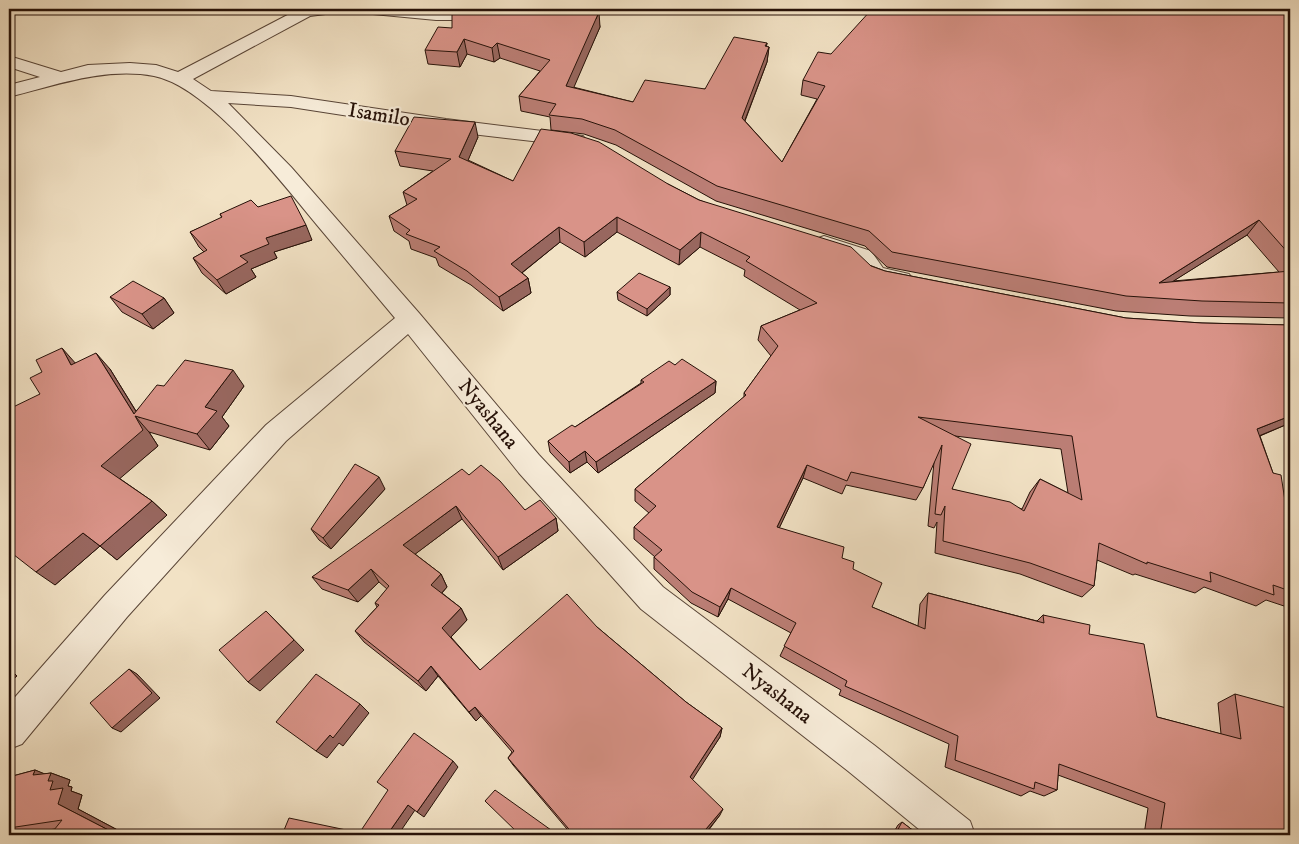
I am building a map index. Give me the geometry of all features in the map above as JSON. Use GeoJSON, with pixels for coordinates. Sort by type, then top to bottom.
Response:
{"type":"FeatureCollection","features":[{"type":"Feature","properties":{"kind":"street"},"geometry":{"type":"LineString","coordinates":[[180,78],[306,10],[327,9]]}},
{"type":"Feature","properties":{"kind":"street"},"geometry":{"type":"LineString","coordinates":[[372,9],[436,15],[508,14]]}},
{"type":"Feature","properties":{"kind":"street"},"geometry":{"type":"LineString","coordinates":[[9,61],[57,77]]}},
{"type":"Feature","properties":{"kind":"street","name":"Nyashana"},"geometry":{"type":"LineString","coordinates":[[9,91],[88,70],[130,68],[156,71],[180,78],[221,107],[284,172],[410,319],[529,464],[652,598],[860,758],[956,835]]}},
{"type":"Feature","properties":{"kind":"street","name":"Isamilo"},"geometry":{"type":"LineString","coordinates":[[208,97],[244,96],[289,101],[452,126],[576,140],[592,146]]}},
{"type":"Feature","properties":{"kind":"street"},"geometry":{"type":"LineString","coordinates":[[800,236],[856,254],[868,261],[875,274],[880,276],[921,284]]}},
{"type":"Feature","properties":{"kind":"street"},"geometry":{"type":"LineString","coordinates":[[9,731],[116,606],[276,433],[410,319]]}},
{"type":"Feature","properties":{"kind":"building"},"geometry":{"type":"Polygon","coordinates":[[[595,9],[599,12],[566,86],[633,102],[645,80],[705,89],[734,37],[767,43],[765,46],[769,47],[742,118],[782,162],[825,86],[803,80],[818,52],[831,54],[872,9],[1290,9],[1290,255],[1259,220],[1159,283],[1290,271],[1290,303],[1202,301],[1126,296],[892,252],[869,231],[717,186],[615,130],[582,119],[549,115],[556,104],[519,96],[550,60],[497,43],[492,48],[464,39],[457,52],[425,50],[438,27],[452,28],[452,10],[595,9]]]}},
{"type":"Feature","properties":{"kind":"building"},"geometry":{"type":"Polygon","coordinates":[[[414,117],[475,122],[459,157],[513,181],[541,129],[571,133],[599,142],[668,184],[699,200],[851,247],[871,266],[885,271],[1126,318],[1202,323],[1290,325],[1290,416],[1257,429],[1273,473],[1281,475],[1285,501],[1289,502],[1290,591],[1273,585],[1274,595],[1210,572],[1211,582],[1147,562],[1147,564],[1099,543],[1094,586],[1030,563],[943,541],[945,506],[941,515],[935,514],[942,445],[923,488],[851,472],[847,481],[807,465],[777,527],[844,547],[842,558],[854,562],[853,569],[882,583],[872,607],[925,629],[928,593],[1044,623],[1043,615],[1090,625],[1089,634],[1144,644],[1157,717],[1241,739],[1235,694],[1290,709],[1290,835],[1160,835],[1165,803],[1059,764],[1057,790],[1035,782],[1034,789],[955,760],[958,736],[845,686],[847,681],[784,646],[796,623],[731,588],[720,607],[692,592],[654,557],[662,550],[634,527],[656,506],[635,489],[746,395],[744,393],[778,346],[761,326],[817,303],[746,261],[750,257],[701,232],[680,250],[617,217],[584,242],[559,227],[511,264],[528,278],[499,297],[467,271],[434,251],[440,247],[406,234],[410,230],[389,216],[417,199],[403,192],[451,159],[395,151],[414,117]],[[918,417],[971,444],[952,489],[1010,502],[1024,511],[1040,479],[1082,500],[1072,436],[918,417]]]}},
{"type":"Feature","properties":{"kind":"building"},"geometry":{"type":"Polygon","coordinates":[[[291,196],[306,225],[266,238],[269,244],[240,256],[248,262],[217,280],[193,258],[207,250],[190,232],[222,217],[220,214],[251,200],[258,207],[291,196]]]}},
{"type":"Feature","properties":{"kind":"building"},"geometry":{"type":"Polygon","coordinates":[[[639,273],[670,287],[647,309],[617,292],[639,273]]]}},
{"type":"Feature","properties":{"kind":"building"},"geometry":{"type":"Polygon","coordinates":[[[133,281],[164,298],[142,314],[110,297],[133,281]]]}},
{"type":"Feature","properties":{"kind":"building"},"geometry":{"type":"Polygon","coordinates":[[[62,348],[71,365],[96,353],[134,414],[157,385],[164,386],[185,360],[233,370],[205,407],[217,411],[197,434],[135,416],[143,430],[101,466],[152,501],[100,546],[83,533],[36,572],[9,551],[9,409],[40,394],[30,378],[42,372],[36,360],[62,348]]]}},
{"type":"Feature","properties":{"kind":"building"},"geometry":{"type":"Polygon","coordinates":[[[682,359],[716,381],[596,462],[585,451],[569,462],[548,441],[572,425],[575,427],[644,382],[641,380],[669,361],[675,365],[682,359]]]}},
{"type":"Feature","properties":{"kind":"building"},"geometry":{"type":"Polygon","coordinates":[[[355,464],[379,477],[323,538],[311,529],[355,464]]]}},
{"type":"Feature","properties":{"kind":"building"},"geometry":{"type":"Polygon","coordinates":[[[481,465],[500,481],[525,510],[540,500],[556,518],[498,557],[456,506],[403,545],[441,574],[431,585],[461,608],[442,628],[480,670],[567,594],[597,627],[686,702],[722,728],[690,777],[723,809],[706,829],[713,835],[574,835],[508,758],[514,751],[475,707],[469,712],[431,666],[418,681],[355,631],[379,605],[375,603],[389,586],[371,569],[348,590],[312,577],[462,469],[469,475],[481,465]]]}},
{"type":"Feature","properties":{"kind":"building"},"geometry":{"type":"Polygon","coordinates":[[[266,611],[294,640],[248,682],[219,650],[266,611]]]}},
{"type":"Feature","properties":{"kind":"building"},"geometry":{"type":"Polygon","coordinates":[[[129,669],[152,693],[112,728],[90,703],[129,669]]]}},
{"type":"Feature","properties":{"kind":"building"},"geometry":{"type":"Polygon","coordinates":[[[316,674],[360,704],[333,738],[330,735],[316,751],[276,722],[316,674]]]}},
{"type":"Feature","properties":{"kind":"building"},"geometry":{"type":"Polygon","coordinates":[[[414,733],[453,761],[417,812],[408,805],[387,835],[358,835],[388,790],[377,782],[414,733]]]}},
{"type":"Feature","properties":{"kind":"building"},"geometry":{"type":"Polygon","coordinates":[[[35,770],[33,775],[51,773],[48,781],[53,781],[50,790],[63,788],[58,804],[118,835],[50,835],[62,820],[9,828],[9,777],[35,770]]]}},
{"type":"Feature","properties":{"kind":"building"},"geometry":{"type":"Polygon","coordinates":[[[495,790],[558,835],[520,835],[485,801],[495,790]]]}},
{"type":"Feature","properties":{"kind":"building"},"geometry":{"type":"Polygon","coordinates":[[[289,818],[351,831],[350,835],[282,835],[289,818]]]}},
{"type":"Feature","properties":{"kind":"building"},"geometry":{"type":"Polygon","coordinates":[[[902,822],[919,835],[895,835],[902,822]]]}}]}
